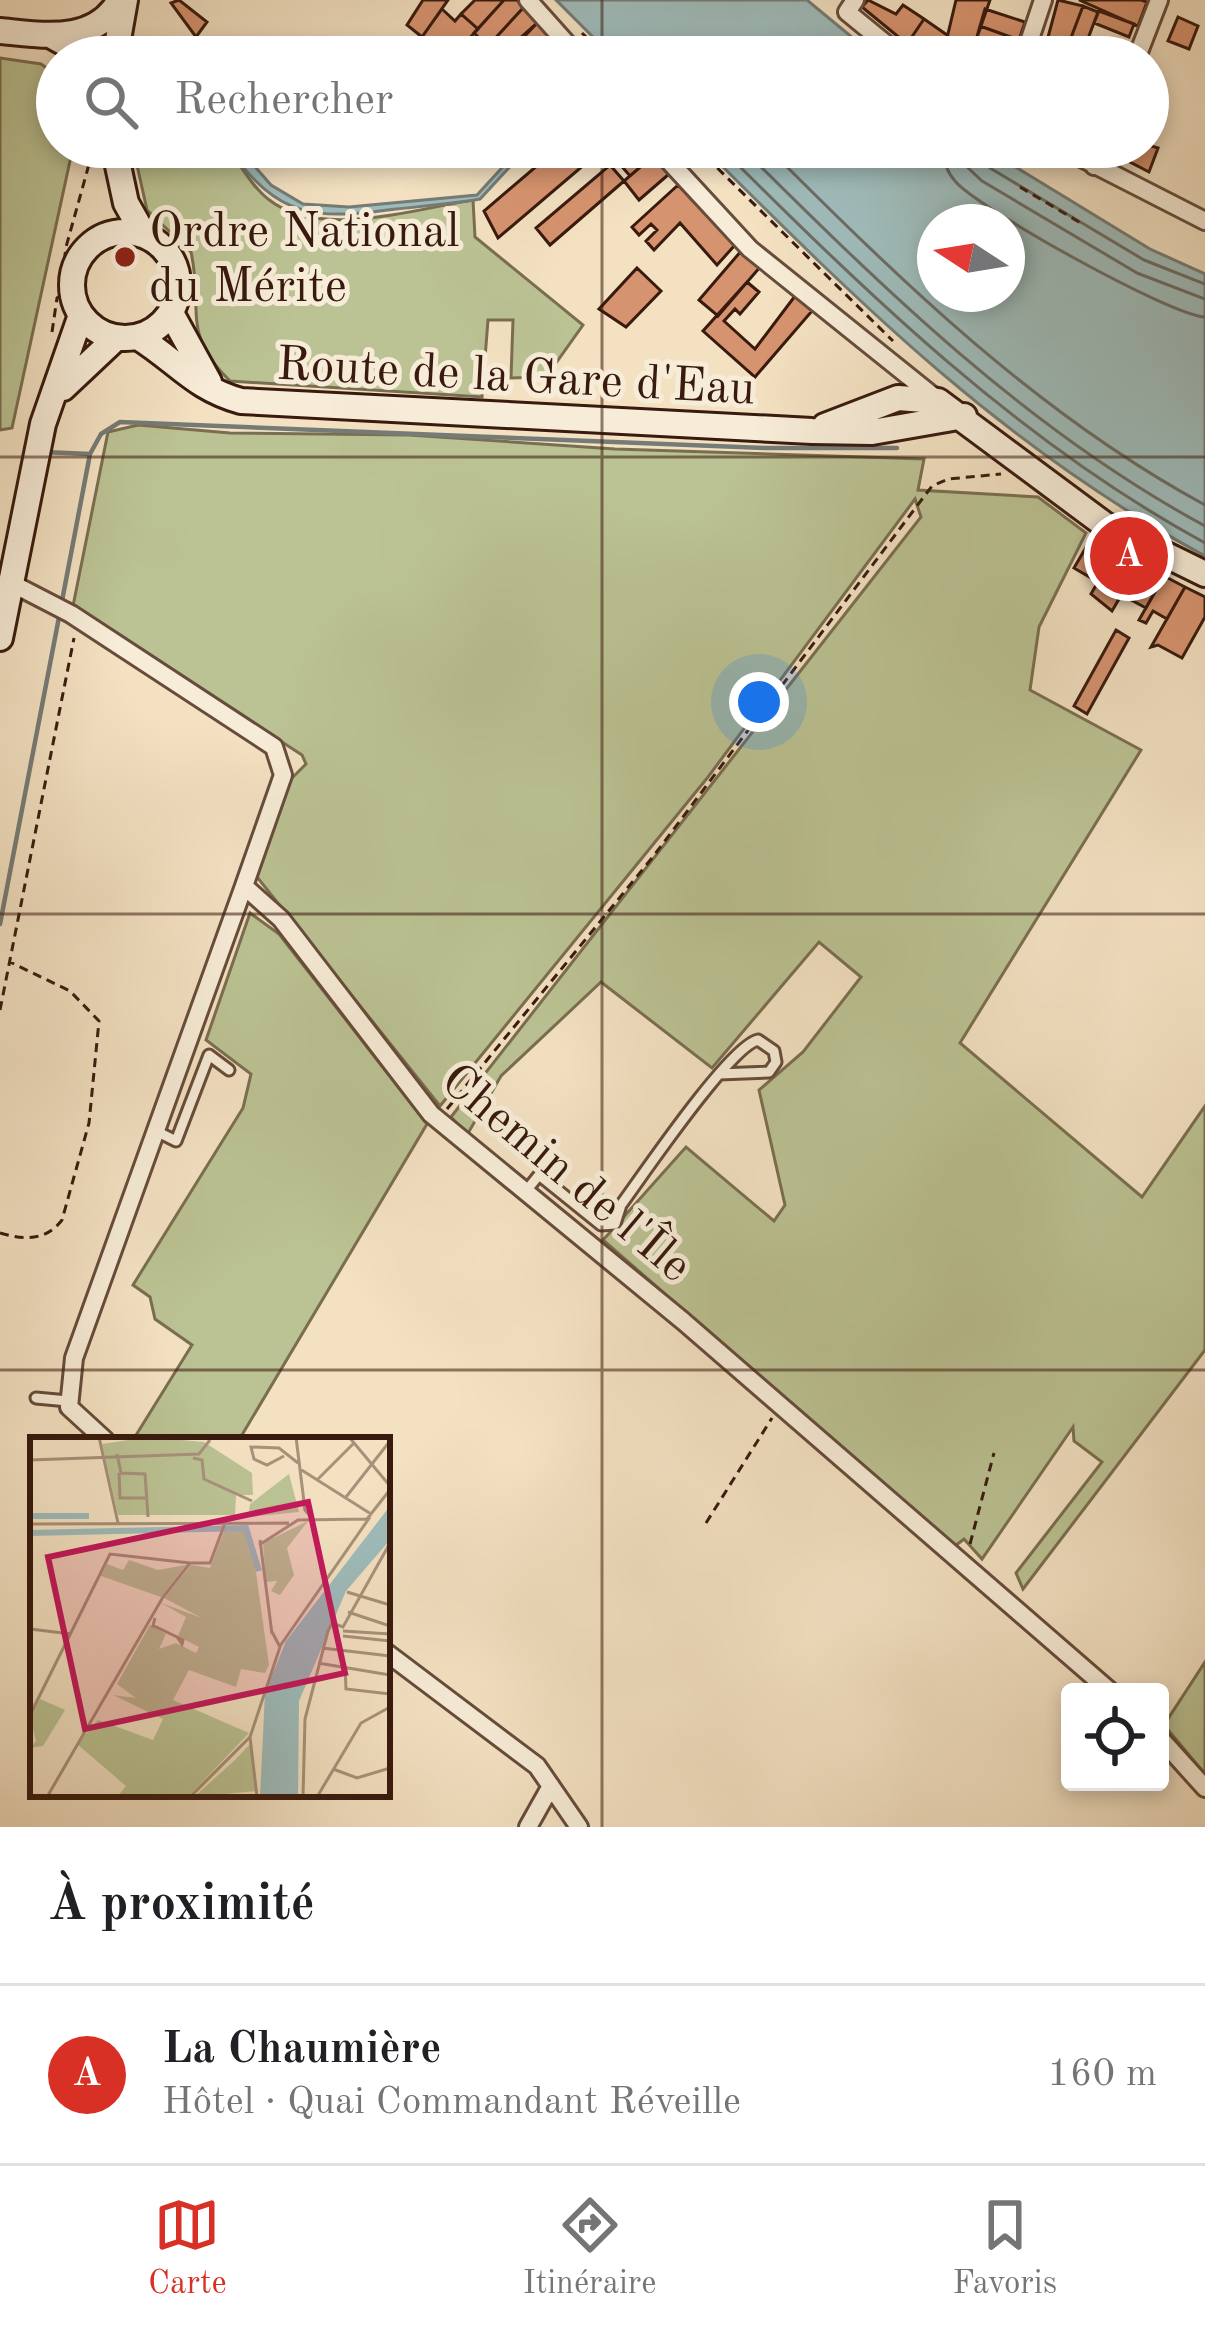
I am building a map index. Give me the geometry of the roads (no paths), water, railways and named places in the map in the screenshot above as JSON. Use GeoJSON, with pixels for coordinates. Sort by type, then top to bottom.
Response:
{"type":"FeatureCollection","features":[{"type":"Feature","properties":{"kind":"main road"},"geometry":{"type":"LineString","coordinates":[[0,31],[52,36],[95,28],[123,0]]}},
{"type":"Feature","properties":{"kind":"main road"},"geometry":{"type":"LineString","coordinates":[[118,36],[123,0]]}},
{"type":"Feature","properties":{"kind":"main road"},"geometry":{"type":"LineString","coordinates":[[103,236],[113,168]]}},
{"type":"Feature","properties":{"kind":"main road"},"geometry":{"type":"LineString","coordinates":[[50,404],[127,338],[171,314],[176,271],[165,249],[145,235],[126,203],[118,168]]}},
{"type":"Feature","properties":{"kind":"main road"},"geometry":{"type":"LineString","coordinates":[[127,338],[81,315],[74,302],[73,272],[88,246],[103,236],[145,235]]}},
{"type":"Feature","properties":{"kind":"main road","name":"Route de la Gare d'Eau"},"geometry":{"type":"LineString","coordinates":[[171,314],[217,394]]}},
{"type":"Feature","properties":{"kind":"main road"},"geometry":{"type":"LineString","coordinates":[[0,638],[38,442],[81,315]]}},
{"type":"Feature","properties":{"kind":"main road","name":"Route de la Gare d'Eau"},"geometry":{"type":"LineString","coordinates":[[127,338],[168,356],[195,386],[241,401],[812,431],[895,429],[964,416]]}},
{"type":"Feature","properties":{"kind":"main road"},"geometry":{"type":"LineString","coordinates":[[930,396],[964,416],[1105,525],[1205,574]]}},
{"type":"Feature","properties":{"kind":"main road","name":"Route de la Gare d'Eau"},"geometry":{"type":"LineString","coordinates":[[812,431],[898,398],[930,396]]}},
{"type":"Feature","properties":{"kind":"street"},"geometry":{"type":"LineString","coordinates":[[528,0],[560,36]]}},
{"type":"Feature","properties":{"kind":"street"},"geometry":{"type":"LineString","coordinates":[[1031,36],[1043,0]]}},
{"type":"Feature","properties":{"kind":"street"},"geometry":{"type":"LineString","coordinates":[[1145,36],[1159,0]]}},
{"type":"Feature","properties":{"kind":"street"},"geometry":{"type":"LineString","coordinates":[[851,6],[881,36]]}},
{"type":"Feature","properties":{"kind":"street"},"geometry":{"type":"LineString","coordinates":[[675,168],[750,249],[930,396],[895,429]]}},
{"type":"Feature","properties":{"kind":"street"},"geometry":{"type":"LineString","coordinates":[[1098,168],[1205,221]]}},
{"type":"Feature","properties":{"kind":"street"},"geometry":{"type":"LineString","coordinates":[[13,571],[274,747],[281,757],[283,775],[74,1358],[68,1401],[78,1420],[101,1437]]}},
{"type":"Feature","properties":{"kind":"street","name":"Chemin de l'Île"},"geometry":{"type":"LineString","coordinates":[[244,886],[281,919],[438,1120],[782,1405],[1101,1683]]}},
{"type":"Feature","properties":{"kind":"street"},"geometry":{"type":"LineString","coordinates":[[390,1655],[511,1743],[551,1786],[579,1827]]}},
{"type":"Feature","properties":{"kind":"street"},"geometry":{"type":"LineString","coordinates":[[1169,1748],[1205,1788]]}},
{"type":"Feature","properties":{"kind":"street"},"geometry":{"type":"LineString","coordinates":[[528,1827],[551,1786]]}},
{"type":"Feature","properties":{"kind":"lane"},"geometry":{"type":"LineString","coordinates":[[526,1191],[539,1175],[601,1225],[615,1224],[621,1205],[719,1074],[748,1042],[758,1040],[774,1051],[776,1062],[769,1072],[719,1074]]}},
{"type":"Feature","properties":{"kind":"lane"},"geometry":{"type":"LineString","coordinates":[[158,1132],[176,1142],[209,1055],[229,1070]]}},
{"type":"Feature","properties":{"kind":"lane"},"geometry":{"type":"LineString","coordinates":[[36,1398],[68,1401]]}},
{"type":"Feature","properties":{"kind":"water"},"geometry":{"type":"Polygon","coordinates":[[[556,0],[807,0],[851,36],[592,36],[556,0]]]}},
{"type":"Feature","properties":{"kind":"water"},"geometry":{"type":"Polygon","coordinates":[[[244,168],[256,168],[271,185],[303,204],[349,207],[477,195],[502,168],[509,168],[480,199],[343,214],[300,209],[264,189],[244,168]]]}},
{"type":"Feature","properties":{"kind":"water"},"geometry":{"type":"Polygon","coordinates":[[[724,168],[1017,168],[1150,249],[1205,274],[1205,556],[1065,469],[939,371],[724,168]]]}},
{"type":"Feature","properties":{"kind":"waterway"},"geometry":{"type":"LineString","coordinates":[[62,601],[90,454],[101,434],[120,422],[765,448],[897,448]]}},
{"type":"Feature","properties":{"kind":"waterway"},"geometry":{"type":"LineString","coordinates":[[43,452],[90,454]]}},
{"type":"Feature","properties":{"kind":"waterway"},"geometry":{"type":"LineString","coordinates":[[0,924],[60,612]]}},
{"type":"Feature","properties":{"kind":"place","name":"Ordre National du Mérite"},"geometry":{"type":"Point","coordinates":[125,257]}},
{"type":"Feature","properties":{"kind":"place","name":"La Chaumière"},"geometry":{"type":"Point","coordinates":[1129,556]}}]}
